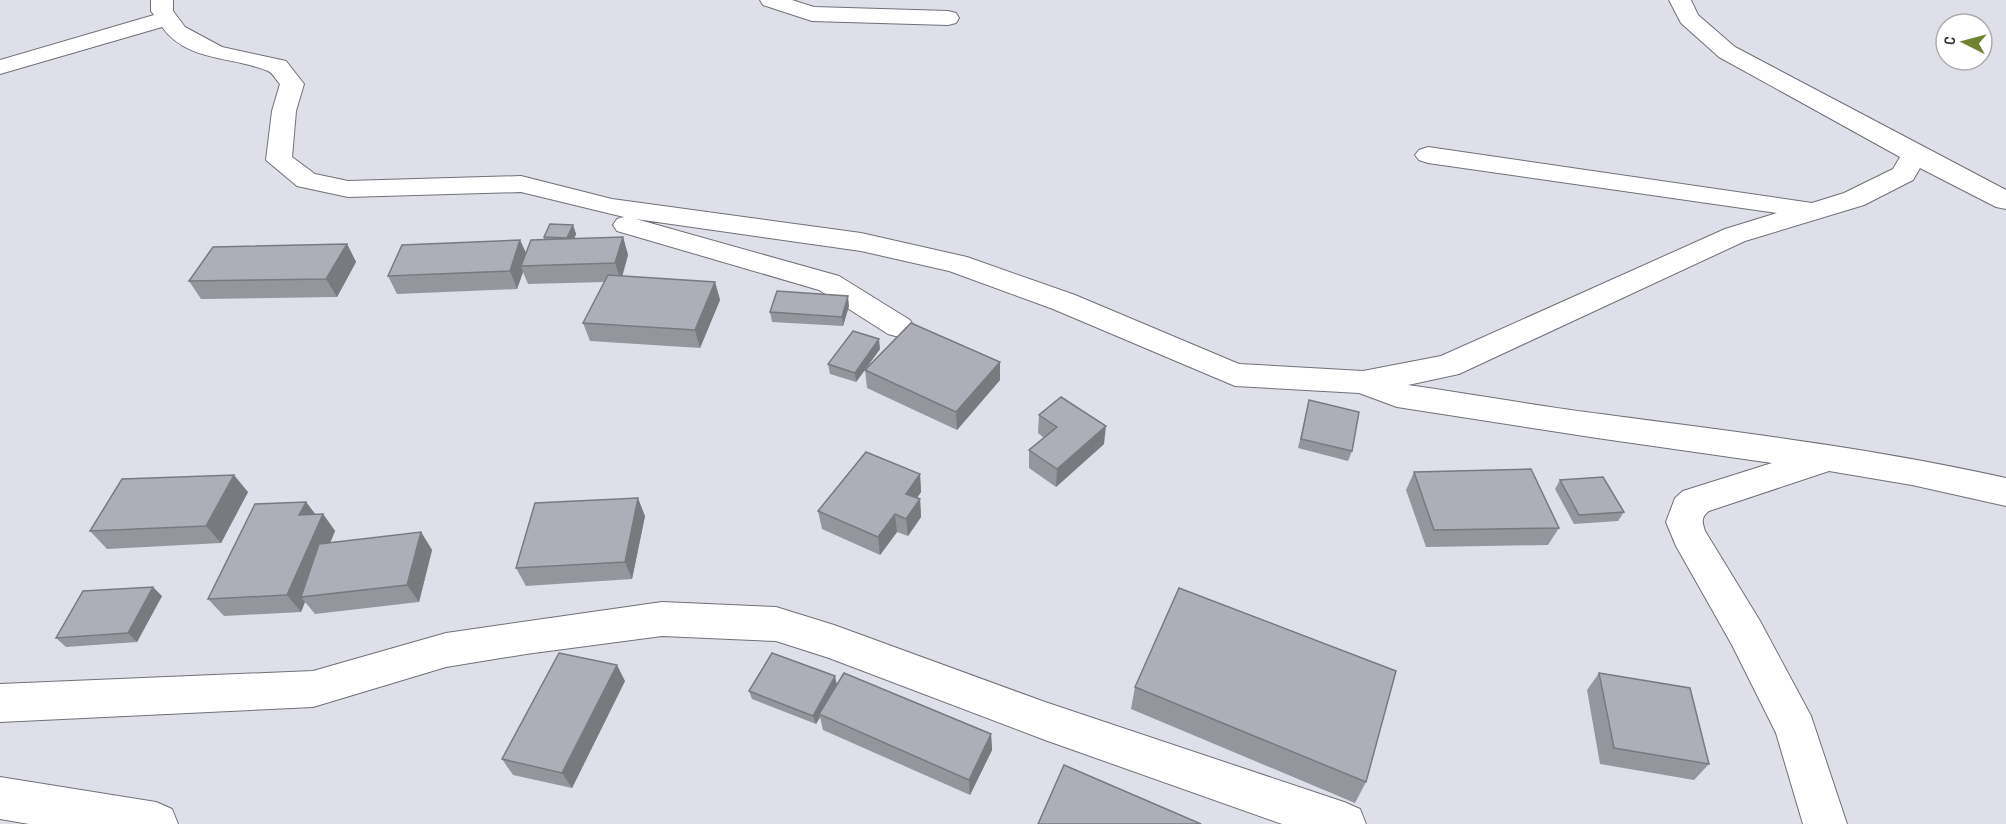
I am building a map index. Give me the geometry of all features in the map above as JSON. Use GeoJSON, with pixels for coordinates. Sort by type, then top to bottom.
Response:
{"type":"FeatureCollection","features":[{"type":"Feature","properties":{"kind":"street"},"geometry":{"type":"LineString","coordinates":[[771,0],[812,14],[948,18]]}},
{"type":"Feature","properties":{"kind":"street"},"geometry":{"type":"LineString","coordinates":[[1680,0],[1689,18],[1727,52],[1914,154],[2006,201]]}},
{"type":"Feature","properties":{"kind":"street"},"geometry":{"type":"LineString","coordinates":[[0,67],[164,9],[177,32],[215,52],[278,66],[292,84],[284,111],[279,160],[306,180],[348,189],[521,183],[612,207],[861,242],[957,264],[1064,302],[1235,375],[1363,382],[1448,366],[1735,235],[1854,199],[1904,174],[1914,154]]}},
{"type":"Feature","properties":{"kind":"street"},"geometry":{"type":"LineString","coordinates":[[1428,155],[1815,211]]}},
{"type":"Feature","properties":{"kind":"street"},"geometry":{"type":"LineString","coordinates":[[612,207],[618,223],[829,282],[899,327]]}},
{"type":"Feature","properties":{"kind":"street"},"geometry":{"type":"LineString","coordinates":[[1363,382],[1397,395],[1625,430],[1830,458],[1966,482],[2006,492]]}},
{"type":"Feature","properties":{"kind":"street"},"geometry":{"type":"LineString","coordinates":[[1825,824],[1796,730],[1736,615],[1689,536],[1684,522],[1688,508],[1696,501],[1830,458]]}},
{"type":"Feature","properties":{"kind":"street"},"geometry":{"type":"LineString","coordinates":[[0,703],[314,689],[446,650],[526,637],[662,619],[776,624],[834,642],[1045,721],[1344,824]]}},
{"type":"Feature","properties":{"kind":"street"},"geometry":{"type":"LineString","coordinates":[[0,798],[156,824]]}},
{"type":"Feature","properties":{"kind":"building"},"geometry":{"type":"Polygon","coordinates":[[[550,224],[573,225],[567,238],[544,237],[550,224]]]}},
{"type":"Feature","properties":{"kind":"building"},"geometry":{"type":"Polygon","coordinates":[[[623,237],[615,263],[521,266],[531,240],[623,237]]]}},
{"type":"Feature","properties":{"kind":"building"},"geometry":{"type":"Polygon","coordinates":[[[520,240],[510,271],[388,276],[402,245],[520,240]]]}},
{"type":"Feature","properties":{"kind":"building"},"geometry":{"type":"Polygon","coordinates":[[[347,244],[326,279],[189,281],[213,247],[347,244]]]}},
{"type":"Feature","properties":{"kind":"building"},"geometry":{"type":"Polygon","coordinates":[[[608,275],[715,282],[695,330],[583,323],[608,275]]]}},
{"type":"Feature","properties":{"kind":"building"},"geometry":{"type":"Polygon","coordinates":[[[777,291],[848,296],[842,317],[770,312],[777,291]]]}},
{"type":"Feature","properties":{"kind":"building"},"geometry":{"type":"Polygon","coordinates":[[[911,323],[1000,362],[956,412],[865,370],[911,323]]]}},
{"type":"Feature","properties":{"kind":"building"},"geometry":{"type":"Polygon","coordinates":[[[853,331],[879,339],[855,373],[828,364],[853,331]]]}},
{"type":"Feature","properties":{"kind":"building"},"geometry":{"type":"Polygon","coordinates":[[[1061,397],[1106,426],[1057,469],[1029,450],[1057,427],[1039,415],[1061,397]]]}},
{"type":"Feature","properties":{"kind":"building"},"geometry":{"type":"Polygon","coordinates":[[[1309,400],[1359,412],[1352,451],[1301,439],[1309,400]]]}},
{"type":"Feature","properties":{"kind":"building"},"geometry":{"type":"Polygon","coordinates":[[[866,452],[920,474],[906,494],[920,499],[906,519],[895,514],[878,537],[818,511],[866,452]]]}},
{"type":"Feature","properties":{"kind":"building"},"geometry":{"type":"Polygon","coordinates":[[[1531,469],[1559,528],[1434,530],[1414,472],[1531,469]]]}},
{"type":"Feature","properties":{"kind":"building"},"geometry":{"type":"Polygon","coordinates":[[[234,475],[206,526],[90,531],[122,479],[234,475]]]}},
{"type":"Feature","properties":{"kind":"building"},"geometry":{"type":"Polygon","coordinates":[[[1603,477],[1624,512],[1579,515],[1560,480],[1603,477]]]}},
{"type":"Feature","properties":{"kind":"building"},"geometry":{"type":"Polygon","coordinates":[[[638,498],[625,562],[516,568],[535,503],[638,498]]]}},
{"type":"Feature","properties":{"kind":"building"},"geometry":{"type":"Polygon","coordinates":[[[306,502],[299,515],[323,514],[287,595],[208,599],[255,504],[306,502]]]}},
{"type":"Feature","properties":{"kind":"building"},"geometry":{"type":"Polygon","coordinates":[[[421,532],[407,585],[301,597],[319,544],[421,532]]]}},
{"type":"Feature","properties":{"kind":"building"},"geometry":{"type":"Polygon","coordinates":[[[153,587],[128,633],[56,638],[83,591],[153,587]]]}},
{"type":"Feature","properties":{"kind":"building"},"geometry":{"type":"Polygon","coordinates":[[[1179,588],[1396,671],[1366,782],[1135,687],[1179,588]]]}},
{"type":"Feature","properties":{"kind":"building"},"geometry":{"type":"Polygon","coordinates":[[[559,653],[617,665],[562,773],[502,759],[559,653]]]}},
{"type":"Feature","properties":{"kind":"building"},"geometry":{"type":"Polygon","coordinates":[[[772,653],[835,676],[813,716],[749,691],[772,653]]]}},
{"type":"Feature","properties":{"kind":"building"},"geometry":{"type":"Polygon","coordinates":[[[844,673],[991,734],[969,780],[819,714],[844,673]]]}},
{"type":"Feature","properties":{"kind":"building"},"geometry":{"type":"Polygon","coordinates":[[[1599,673],[1690,688],[1709,764],[1614,748],[1599,673]]]}},
{"type":"Feature","properties":{"kind":"building"},"geometry":{"type":"Polygon","coordinates":[[[1064,765],[1201,824],[1038,824],[1064,765]]]}}]}
